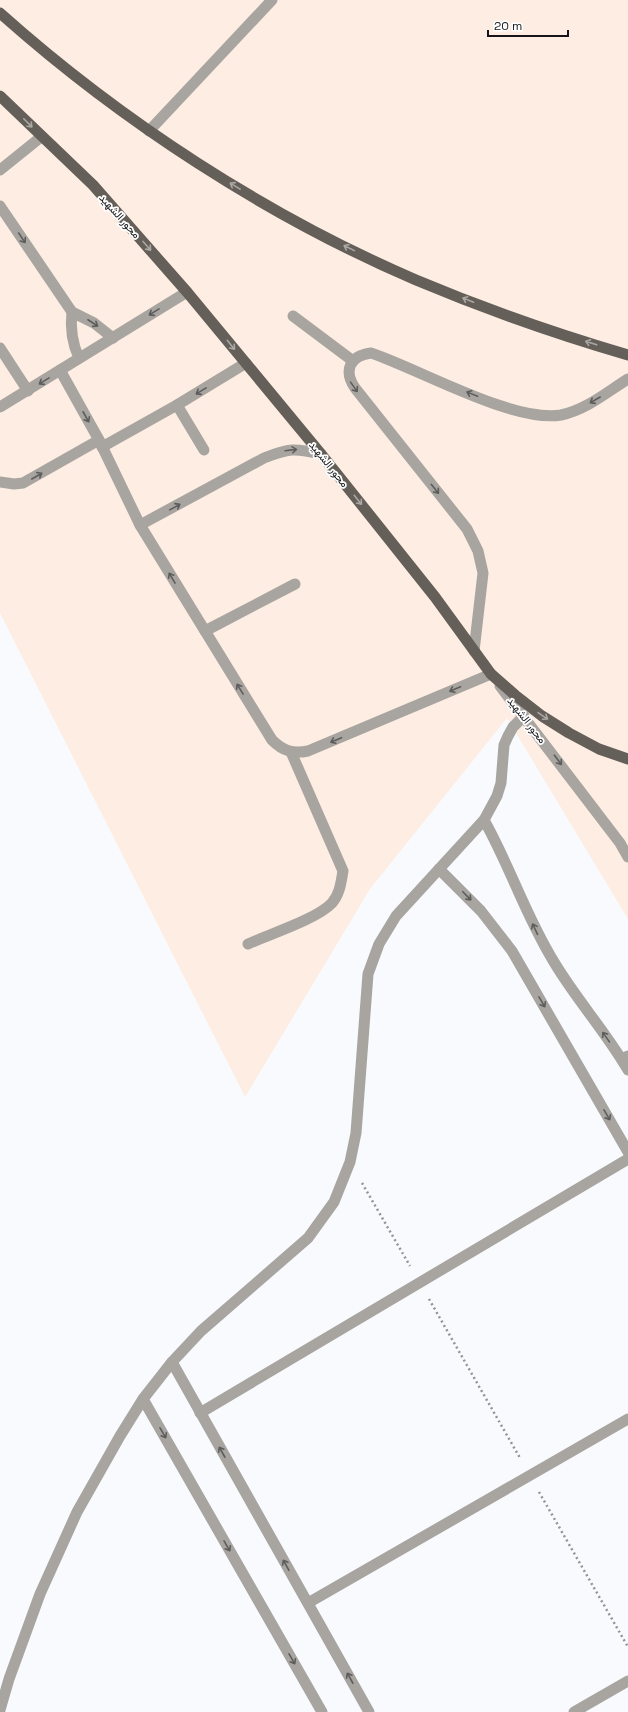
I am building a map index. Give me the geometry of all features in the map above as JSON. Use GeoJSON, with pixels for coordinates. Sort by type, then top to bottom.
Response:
{"type":"FeatureCollection","features":[{"type":"Feature","properties":{"kind":"main road"},"geometry":{"type":"LineString","coordinates":[[0,13],[89,87],[149,131],[235,186],[324,235],[416,279],[510,317],[628,355]]}},
{"type":"Feature","properties":{"kind":"main road","name":"محور الشهيد"},"geometry":{"type":"LineString","coordinates":[[0,96],[93,185],[187,292],[321,454],[435,597],[491,674]]}},
{"type":"Feature","properties":{"kind":"main road"},"geometry":{"type":"LineString","coordinates":[[491,674],[542,716],[569,733],[599,749],[628,759]]}},
{"type":"Feature","properties":{"kind":"street"},"geometry":{"type":"LineString","coordinates":[[149,131],[272,0]]}},
{"type":"Feature","properties":{"kind":"street"},"geometry":{"type":"LineString","coordinates":[[0,170],[42,136]]}},
{"type":"Feature","properties":{"kind":"street"},"geometry":{"type":"LineString","coordinates":[[0,206],[72,312],[94,323],[113,338]]}},
{"type":"Feature","properties":{"kind":"street"},"geometry":{"type":"LineString","coordinates":[[0,408],[187,292]]}},
{"type":"Feature","properties":{"kind":"street"},"geometry":{"type":"LineString","coordinates":[[72,312],[71,335],[79,358]]}},
{"type":"Feature","properties":{"kind":"street"},"geometry":{"type":"LineString","coordinates":[[294,316],[353,361]]}},
{"type":"Feature","properties":{"kind":"street"},"geometry":{"type":"LineString","coordinates":[[0,348],[28,391]]}},
{"type":"Feature","properties":{"kind":"street"},"geometry":{"type":"LineString","coordinates":[[474,651],[483,573],[478,551],[467,529],[349,380],[349,370],[353,361],[361,354],[371,353],[471,394],[530,414],[560,415],[581,408],[628,379]]}},
{"type":"Feature","properties":{"kind":"street"},"geometry":{"type":"LineString","coordinates":[[0,482],[14,484],[23,483],[177,405],[246,363]]}},
{"type":"Feature","properties":{"kind":"street"},"geometry":{"type":"LineString","coordinates":[[60,370],[100,443],[140,525],[272,740],[282,748],[291,752],[308,751],[491,674]]}},
{"type":"Feature","properties":{"kind":"street"},"geometry":{"type":"LineString","coordinates":[[177,405],[204,450]]}},
{"type":"Feature","properties":{"kind":"street"},"geometry":{"type":"LineString","coordinates":[[140,525],[264,458],[281,451],[298,449],[321,454]]}},
{"type":"Feature","properties":{"kind":"street"},"geometry":{"type":"LineString","coordinates":[[205,631],[294,584]]}},
{"type":"Feature","properties":{"kind":"street","name":"محور الشهيد"},"geometry":{"type":"LineString","coordinates":[[491,674],[620,843],[628,857]]}},
{"type":"Feature","properties":{"kind":"street"},"geometry":{"type":"LineString","coordinates":[[0,1710],[9,1679],[40,1594],[74,1519],[120,1436],[143,1400],[172,1362],[201,1330],[308,1238],[334,1202],[350,1162],[356,1133],[368,974],[379,944],[396,916],[484,820],[497,796],[501,783],[506,741],[513,727],[524,716]]}},
{"type":"Feature","properties":{"kind":"street"},"geometry":{"type":"LineString","coordinates":[[248,944],[320,912],[333,902],[341,887],[342,871],[291,752]]}},
{"type":"Feature","properties":{"kind":"street"},"geometry":{"type":"LineString","coordinates":[[484,820],[500,848],[540,940],[554,964],[625,1057],[628,1070]]}},
{"type":"Feature","properties":{"kind":"street"},"geometry":{"type":"LineString","coordinates":[[439,869],[481,911],[512,951],[628,1152]]}},
{"type":"Feature","properties":{"kind":"street"},"geometry":{"type":"LineString","coordinates":[[200,1413],[628,1159]]}},
{"type":"Feature","properties":{"kind":"street"},"geometry":{"type":"LineString","coordinates":[[172,1362],[369,1712]]}},
{"type":"Feature","properties":{"kind":"street"},"geometry":{"type":"LineString","coordinates":[[143,1400],[322,1712]]}},
{"type":"Feature","properties":{"kind":"street"},"geometry":{"type":"LineString","coordinates":[[308,1603],[628,1419]]}},
{"type":"Feature","properties":{"kind":"street"},"geometry":{"type":"LineString","coordinates":[[574,1712],[628,1681]]}},
{"type":"Feature","properties":{"kind":"path"},"geometry":{"type":"LineString","coordinates":[[350,1162],[628,1647]]}},
{"type":"Feature","properties":{"kind":"shaded area"},"geometry":{"type":"Polygon","coordinates":[[[0,0],[628,0],[628,919],[507,718],[370,889],[245,1097],[0,613],[0,0]]]}}]}
